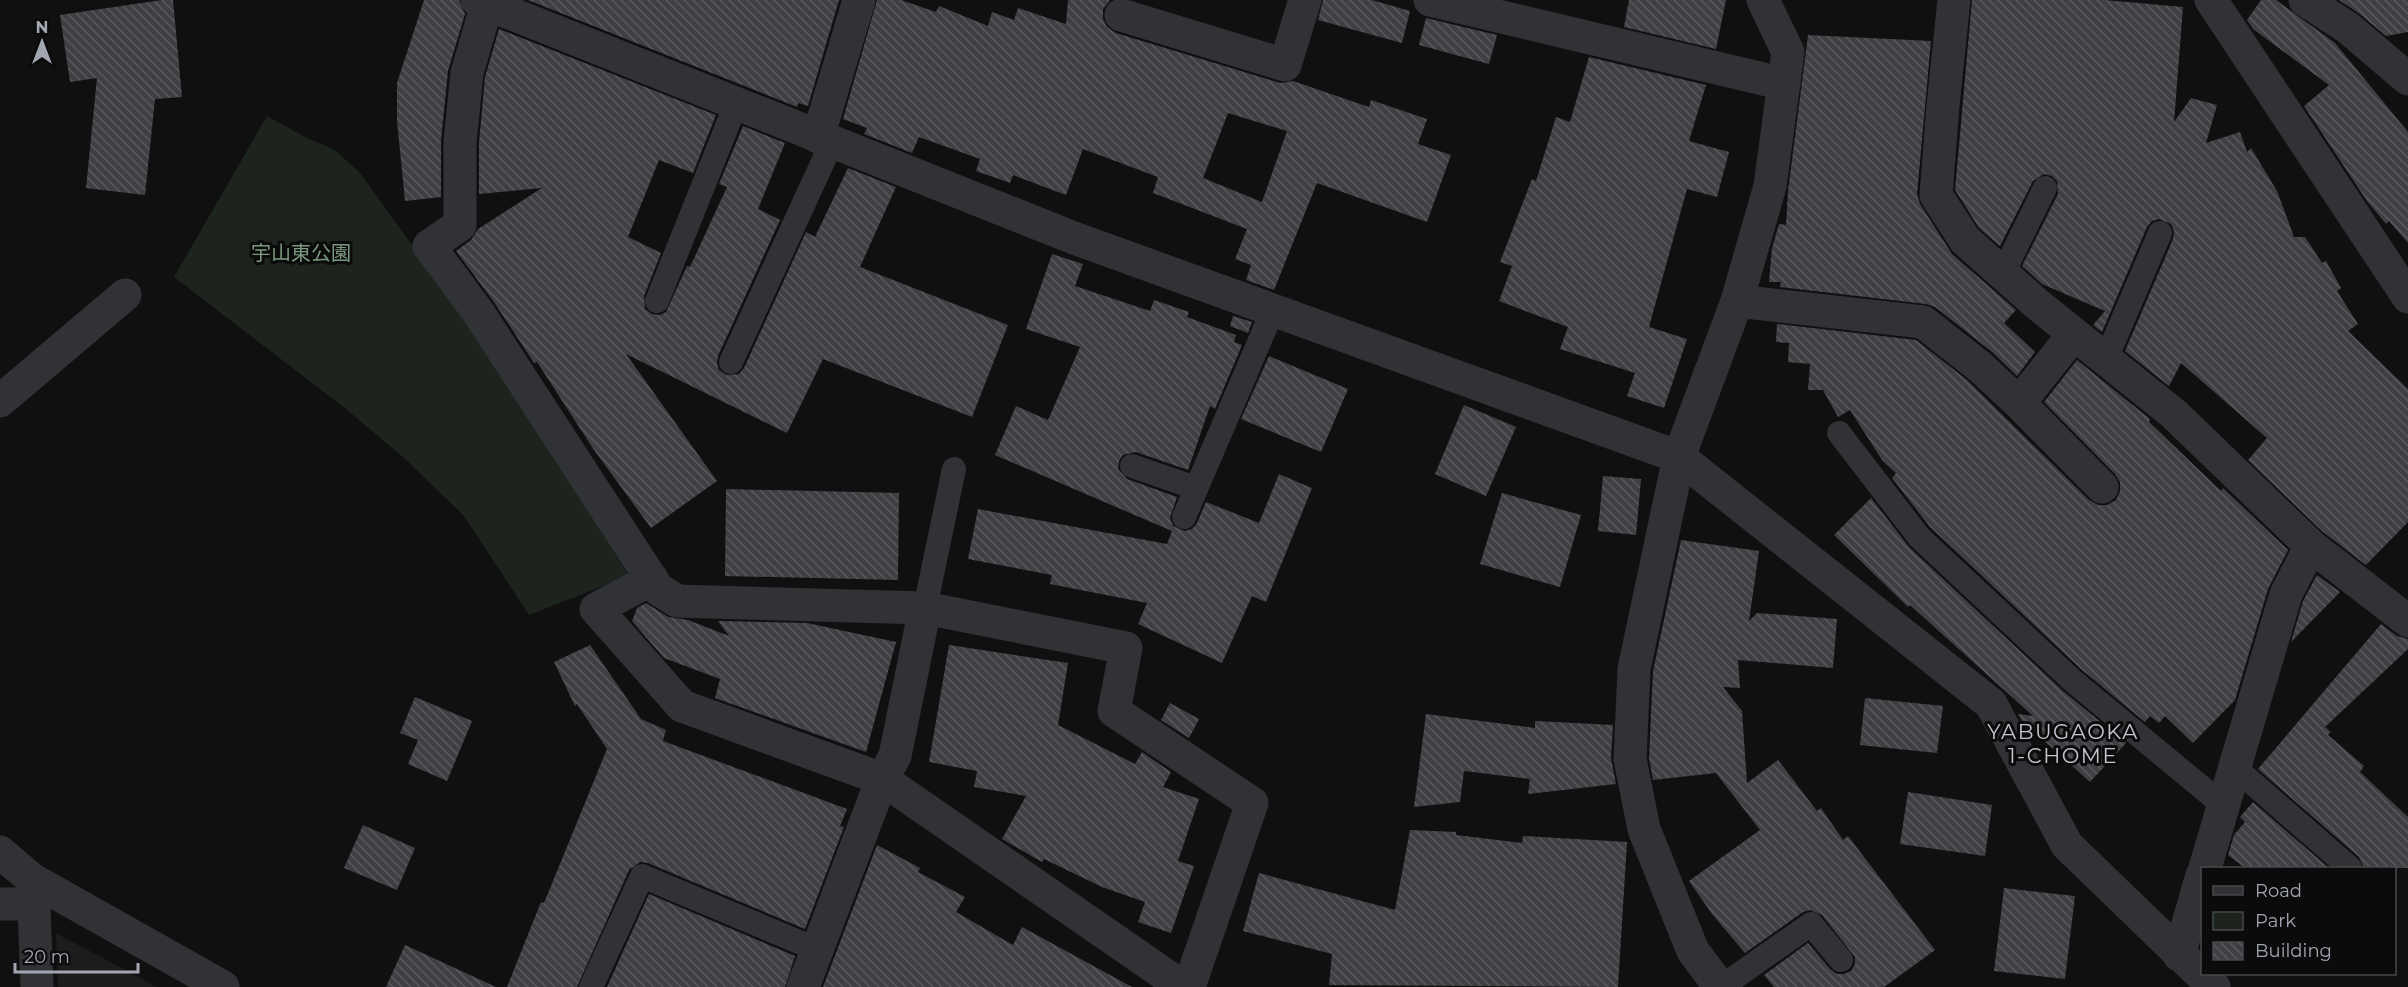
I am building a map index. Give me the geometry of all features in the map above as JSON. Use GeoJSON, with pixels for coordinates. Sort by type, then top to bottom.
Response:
{"type":"FeatureCollection","features":[{"type":"Feature","properties":{"kind":"street"},"geometry":{"type":"LineString","coordinates":[[825,139],[859,0]]}},
{"type":"Feature","properties":{"kind":"street"},"geometry":{"type":"LineString","coordinates":[[1121,15],[1285,65],[1305,0]]}},
{"type":"Feature","properties":{"kind":"street"},"geometry":{"type":"LineString","coordinates":[[1430,0],[1784,84]]}},
{"type":"Feature","properties":{"kind":"street"},"geometry":{"type":"LineString","coordinates":[[1721,987],[1693,951],[1684,930],[1644,829],[1630,759],[1634,669],[1679,457],[1737,301],[1770,186],[1788,52],[1763,0]]}},
{"type":"Feature","properties":{"kind":"street"},"geometry":{"type":"LineString","coordinates":[[1954,0],[1936,195],[1965,240],[2074,334],[2174,414],[2312,546],[2408,621]]}},
{"type":"Feature","properties":{"kind":"street"},"geometry":{"type":"LineString","coordinates":[[2182,0],[2214,5],[2408,297]]}},
{"type":"Feature","properties":{"kind":"street"},"geometry":{"type":"LineString","coordinates":[[2305,0],[2348,28],[2408,80]]}},
{"type":"Feature","properties":{"kind":"street"},"geometry":{"type":"LineString","coordinates":[[1189,987],[1252,803],[1114,711],[1125,648],[925,609],[677,601],[658,589],[478,312],[429,246],[460,225],[460,142],[467,73],[482,2],[1074,238],[1679,457],[1991,704],[2067,845],[2214,987]]}},
{"type":"Feature","properties":{"kind":"street"},"geometry":{"type":"LineString","coordinates":[[0,401],[125,295]]}},
{"type":"Feature","properties":{"kind":"street"},"geometry":{"type":"LineString","coordinates":[[1737,301],[1923,322],[1979,366],[2102,487]]}},
{"type":"Feature","properties":{"kind":"street"},"geometry":{"type":"LineString","coordinates":[[2019,403],[2074,334]]}},
{"type":"Feature","properties":{"kind":"street"},"geometry":{"type":"LineString","coordinates":[[2205,867],[2286,594],[2312,546]]}},
{"type":"Feature","properties":{"kind":"street"},"geometry":{"type":"LineString","coordinates":[[652,579],[596,609],[682,706],[882,780],[1183,987]]}},
{"type":"Feature","properties":{"kind":"street"},"geometry":{"type":"LineString","coordinates":[[804,987],[882,780],[896,756],[925,609]]}},
{"type":"Feature","properties":{"kind":"street"},"geometry":{"type":"LineString","coordinates":[[0,852],[34,892],[223,987]]}},
{"type":"Feature","properties":{"kind":"street"},"geometry":{"type":"LineString","coordinates":[[2179,955],[2201,878]]}},
{"type":"Feature","properties":{"kind":"street"},"geometry":{"type":"LineString","coordinates":[[0,904],[34,892]]}},
{"type":"Feature","properties":{"kind":"street"},"geometry":{"type":"LineString","coordinates":[[34,892],[37,987]]}},
{"type":"Feature","properties":{"kind":"lane"},"geometry":{"type":"LineString","coordinates":[[657,301],[736,104]]}},
{"type":"Feature","properties":{"kind":"lane"},"geometry":{"type":"LineString","coordinates":[[731,362],[825,139]]}},
{"type":"Feature","properties":{"kind":"lane"},"geometry":{"type":"LineString","coordinates":[[2003,273],[2045,188]]}},
{"type":"Feature","properties":{"kind":"lane"},"geometry":{"type":"LineString","coordinates":[[2106,359],[2160,233]]}},
{"type":"Feature","properties":{"kind":"lane"},"geometry":{"type":"LineString","coordinates":[[1184,517],[1273,310]]}},
{"type":"Feature","properties":{"kind":"lane"},"geometry":{"type":"LineString","coordinates":[[1839,433],[1919,537],[2073,681],[2223,805]]}},
{"type":"Feature","properties":{"kind":"lane"},"geometry":{"type":"LineString","coordinates":[[1132,465],[1196,488]]}},
{"type":"Feature","properties":{"kind":"lane"},"geometry":{"type":"LineString","coordinates":[[925,609],[954,469]]}},
{"type":"Feature","properties":{"kind":"lane"},"geometry":{"type":"LineString","coordinates":[[2234,767],[2349,867]]}},
{"type":"Feature","properties":{"kind":"lane"},"geometry":{"type":"LineString","coordinates":[[591,987],[642,876],[818,950]]}},
{"type":"Feature","properties":{"kind":"lane"},"geometry":{"type":"LineString","coordinates":[[1721,987],[1811,924],[1841,960]]}},
{"type":"Feature","properties":{"kind":"shaded area"},"geometry":{"type":"Polygon","coordinates":[[[56,933],[157,987],[58,987],[56,933]]]}},
{"type":"Feature","properties":{"kind":"green space","name":"宇山東公園"},"geometry":{"type":"Polygon","coordinates":[[[267,116],[335,150],[360,173],[498,364],[629,576],[529,615],[464,516],[404,458],[346,409],[174,277],[267,116]]]}},
{"type":"Feature","properties":{"kind":"building"},"geometry":{"type":"Polygon","coordinates":[[[173,0],[182,97],[155,99],[145,195],[86,188],[97,78],[70,82],[60,15],[173,0]]]}},
{"type":"Feature","properties":{"kind":"building"},"geometry":{"type":"Polygon","coordinates":[[[424,0],[459,0],[465,14],[448,71],[441,140],[441,197],[405,201],[397,121],[397,83],[424,0]]]}},
{"type":"Feature","properties":{"kind":"building"},"geometry":{"type":"Polygon","coordinates":[[[528,0],[839,0],[808,106],[798,103],[797,107],[528,0]]]}},
{"type":"Feature","properties":{"kind":"building"},"geometry":{"type":"Polygon","coordinates":[[[877,0],[901,0],[936,12],[939,6],[988,26],[992,12],[1014,20],[1018,8],[1066,24],[1068,0],[1110,0],[1103,9],[1103,19],[1107,27],[1116,33],[1280,83],[1293,81],[1369,107],[1371,100],[1427,119],[1418,144],[1451,155],[1427,222],[1317,183],[1274,290],[1246,280],[1251,265],[1235,259],[1247,229],[1153,193],[1158,177],[1083,149],[1066,195],[1013,175],[1010,183],[976,171],[980,159],[919,137],[912,153],[864,134],[867,128],[843,119],[877,0]],[[1228,113],[1203,178],[1262,202],[1287,131],[1228,113]]]}},
{"type":"Feature","properties":{"kind":"building"},"geometry":{"type":"Polygon","coordinates":[[[1323,0],[1372,0],[1410,11],[1402,43],[1318,20],[1323,0]]]}},
{"type":"Feature","properties":{"kind":"building"},"geometry":{"type":"Polygon","coordinates":[[[1629,0],[1726,0],[1716,49],[1624,27],[1629,0]]]}},
{"type":"Feature","properties":{"kind":"building"},"geometry":{"type":"Polygon","coordinates":[[[1972,0],[2105,0],[2183,7],[2174,122],[2191,98],[2217,105],[2206,143],[2240,132],[2247,152],[2251,148],[2277,191],[2294,237],[2305,237],[2322,263],[2326,261],[2341,288],[2337,291],[2358,324],[2348,331],[2408,389],[2408,522],[2366,565],[2323,532],[2248,460],[2267,438],[2181,363],[2169,386],[2125,351],[2173,239],[2174,231],[2171,224],[2159,219],[2152,221],[2147,227],[2102,332],[2093,325],[2105,311],[2042,284],[2022,266],[2058,194],[2057,181],[2052,176],[2044,174],[2033,181],[2000,246],[1979,228],[1955,190],[1972,0]]]}},
{"type":"Feature","properties":{"kind":"building"},"geometry":{"type":"Polygon","coordinates":[[[2261,0],[2276,0],[2335,43],[2408,132],[2408,243],[2389,221],[2386,224],[2367,201],[2304,106],[2329,85],[2253,29],[2247,20],[2261,0]]]}},
{"type":"Feature","properties":{"kind":"building"},"geometry":{"type":"Polygon","coordinates":[[[2339,0],[2408,0],[2408,32],[2386,36],[2339,0]]]}},
{"type":"Feature","properties":{"kind":"building"},"geometry":{"type":"Polygon","coordinates":[[[1426,18],[1497,35],[1489,64],[1419,45],[1426,18]]]}},
{"type":"Feature","properties":{"kind":"building"},"geometry":{"type":"Polygon","coordinates":[[[499,29],[716,115],[693,173],[659,160],[628,237],[661,253],[644,296],[645,309],[652,314],[660,315],[666,312],[687,266],[690,267],[727,187],[719,184],[743,126],[785,143],[758,209],[780,220],[718,356],[719,370],[726,375],[739,374],[744,368],[806,232],[815,237],[848,168],[896,187],[860,267],[1008,325],[972,417],[823,359],[787,433],[626,354],[717,481],[651,528],[594,450],[537,362],[534,363],[494,302],[456,251],[471,240],[478,229],[542,188],[479,194],[479,143],[485,77],[499,29]]]}},
{"type":"Feature","properties":{"kind":"building"},"geometry":{"type":"Polygon","coordinates":[[[1808,35],[1931,41],[1917,194],[1920,204],[1952,254],[2016,310],[2004,323],[2035,352],[2017,376],[1991,351],[1935,307],[1926,304],[1780,287],[1781,282],[1769,282],[1772,248],[1779,224],[1786,225],[1788,191],[1808,35]]]}},
{"type":"Feature","properties":{"kind":"building"},"geometry":{"type":"Polygon","coordinates":[[[1589,57],[1706,85],[1689,141],[1729,152],[1717,197],[1687,189],[1649,327],[1687,339],[1664,408],[1627,396],[1635,373],[1560,349],[1568,327],[1499,301],[1512,266],[1500,262],[1532,179],[1536,181],[1556,117],[1570,122],[1589,57]]]}},
{"type":"Feature","properties":{"kind":"building"},"geometry":{"type":"Polygon","coordinates":[[[1052,254],[1083,264],[1075,286],[1150,311],[1154,300],[1189,312],[1187,317],[1236,335],[1234,342],[1242,345],[1215,409],[1210,406],[1188,470],[1136,452],[1123,455],[1119,461],[1118,469],[1127,479],[1177,497],[1170,518],[1173,526],[1185,531],[1192,529],[1206,502],[1259,523],[1279,474],[1312,488],[1266,602],[1252,596],[1222,663],[1138,624],[1147,603],[1050,584],[1052,575],[968,559],[978,509],[1167,544],[1172,531],[995,455],[1016,406],[1048,420],[1080,347],[1026,329],[1052,254]]]}},
{"type":"Feature","properties":{"kind":"building"},"geometry":{"type":"Polygon","coordinates":[[[1233,316],[1252,322],[1248,333],[1230,326],[1233,316]]]}},
{"type":"Feature","properties":{"kind":"building"},"geometry":{"type":"Polygon","coordinates":[[[1777,324],[1916,340],[1967,380],[2089,500],[2098,505],[2107,505],[2116,500],[2120,491],[2120,482],[2115,474],[2044,402],[2077,360],[2150,419],[2149,422],[2221,491],[2223,488],[2288,550],[2268,589],[2235,700],[2193,743],[2165,716],[2159,723],[2150,716],[2145,722],[2082,670],[1930,527],[1892,478],[1896,473],[1882,460],[1850,410],[1838,417],[1823,390],[1808,390],[1810,364],[1788,362],[1789,343],[1776,342],[1777,324]]]}},
{"type":"Feature","properties":{"kind":"building"},"geometry":{"type":"Polygon","coordinates":[[[1269,356],[1348,389],[1321,452],[1241,419],[1269,356]]]}},
{"type":"Feature","properties":{"kind":"building"},"geometry":{"type":"Polygon","coordinates":[[[1464,405],[1516,427],[1486,496],[1435,474],[1464,405]]]}},
{"type":"Feature","properties":{"kind":"building"},"geometry":{"type":"Polygon","coordinates":[[[1603,476],[1641,479],[1636,535],[1598,531],[1603,476]]]}},
{"type":"Feature","properties":{"kind":"building"},"geometry":{"type":"Polygon","coordinates":[[[726,489],[899,493],[898,580],[725,576],[726,489]]]}},
{"type":"Feature","properties":{"kind":"building"},"geometry":{"type":"Polygon","coordinates":[[[1502,493],[1581,515],[1560,587],[1480,564],[1502,493]]]}},
{"type":"Feature","properties":{"kind":"building"},"geometry":{"type":"Polygon","coordinates":[[[1871,498],[1909,547],[2063,691],[2126,743],[2090,782],[2022,721],[2018,714],[2033,716],[1910,605],[1908,607],[1834,535],[1871,498]]]}},
{"type":"Feature","properties":{"kind":"building"},"geometry":{"type":"Polygon","coordinates":[[[1681,540],[1759,551],[1749,621],[1757,613],[1837,619],[1833,668],[1738,660],[1740,688],[1723,687],[1742,711],[1747,783],[1778,760],[1817,811],[1821,808],[1843,840],[1848,836],[1935,950],[1884,987],[1774,987],[1764,975],[1808,943],[1837,974],[1851,971],[1855,964],[1855,957],[1822,915],[1810,910],[1803,912],[1745,953],[1712,914],[1689,881],[1760,830],[1716,773],[1653,780],[1649,758],[1653,671],[1681,540]]]}},
{"type":"Feature","properties":{"kind":"building"},"geometry":{"type":"Polygon","coordinates":[[[2317,575],[2340,592],[2291,642],[2303,601],[2317,575]]]}},
{"type":"Feature","properties":{"kind":"building"},"geometry":{"type":"Polygon","coordinates":[[[646,603],[668,617],[688,620],[729,636],[718,621],[807,623],[896,642],[866,752],[715,698],[720,679],[664,658],[632,621],[637,608],[646,603]]]}},
{"type":"Feature","properties":{"kind":"building"},"geometry":{"type":"Polygon","coordinates":[[[2381,624],[2397,636],[2408,639],[2408,649],[2325,727],[2331,732],[2328,735],[2364,766],[2360,772],[2408,817],[2408,868],[2364,867],[2359,857],[2258,769],[2381,624]]]}},
{"type":"Feature","properties":{"kind":"building"},"geometry":{"type":"Polygon","coordinates":[[[590,645],[641,719],[666,730],[663,741],[847,809],[840,826],[844,827],[805,929],[648,863],[640,862],[629,870],[577,987],[507,987],[607,749],[577,704],[575,706],[554,662],[590,645]]]}},
{"type":"Feature","properties":{"kind":"building"},"geometry":{"type":"Polygon","coordinates":[[[949,645],[1068,663],[1058,725],[1135,764],[1142,752],[1171,772],[1163,787],[1199,799],[1178,861],[1194,866],[1171,933],[1138,922],[1145,902],[1102,887],[1044,859],[1042,862],[1002,839],[1026,796],[974,787],[977,771],[929,762],[949,645]]]}},
{"type":"Feature","properties":{"kind":"building"},"geometry":{"type":"Polygon","coordinates":[[[415,697],[472,721],[447,781],[408,764],[418,740],[400,733],[415,697]]]}},
{"type":"Feature","properties":{"kind":"building"},"geometry":{"type":"Polygon","coordinates":[[[1865,698],[1943,706],[1937,753],[1860,745],[1865,698]]]}},
{"type":"Feature","properties":{"kind":"building"},"geometry":{"type":"Polygon","coordinates":[[[1170,703],[1199,719],[1189,738],[1161,720],[1170,703]]]}},
{"type":"Feature","properties":{"kind":"building"},"geometry":{"type":"Polygon","coordinates":[[[1426,714],[1535,728],[1535,721],[1613,725],[1611,758],[1616,784],[1528,794],[1530,779],[1464,771],[1460,802],[1414,807],[1426,714]]]}},
{"type":"Feature","properties":{"kind":"building"},"geometry":{"type":"Polygon","coordinates":[[[1908,792],[1992,805],[1985,856],[1900,844],[1908,792]]]}},
{"type":"Feature","properties":{"kind":"building"},"geometry":{"type":"Polygon","coordinates":[[[2253,802],[2328,867],[2244,867],[2228,855],[2234,835],[2245,822],[2240,817],[2253,802]]]}},
{"type":"Feature","properties":{"kind":"building"},"geometry":{"type":"Polygon","coordinates":[[[363,825],[415,848],[397,890],[344,868],[363,825]]]}},
{"type":"Feature","properties":{"kind":"building"},"geometry":{"type":"Polygon","coordinates":[[[1410,830],[1456,832],[1456,835],[1522,843],[1523,836],[1627,842],[1618,987],[1329,985],[1332,954],[1243,931],[1259,873],[1395,910],[1410,830]]]}},
{"type":"Feature","properties":{"kind":"building"},"geometry":{"type":"Polygon","coordinates":[[[877,845],[920,868],[918,872],[965,897],[956,912],[1013,945],[1022,927],[1132,987],[823,987],[877,845]]]}},
{"type":"Feature","properties":{"kind":"building"},"geometry":{"type":"Polygon","coordinates":[[[2004,888],[2075,896],[2065,979],[1994,971],[2004,888]]]}},
{"type":"Feature","properties":{"kind":"building"},"geometry":{"type":"Polygon","coordinates":[[[649,894],[795,956],[785,987],[607,987],[649,894]]]}},
{"type":"Feature","properties":{"kind":"building"},"geometry":{"type":"Polygon","coordinates":[[[405,945],[496,987],[386,987],[405,945]]]}},
{"type":"Feature","properties":{"kind":"district","name":"YABUGAOKA 1-CHOME"},"geometry":{"type":"Point","coordinates":[2063,744]}}]}
